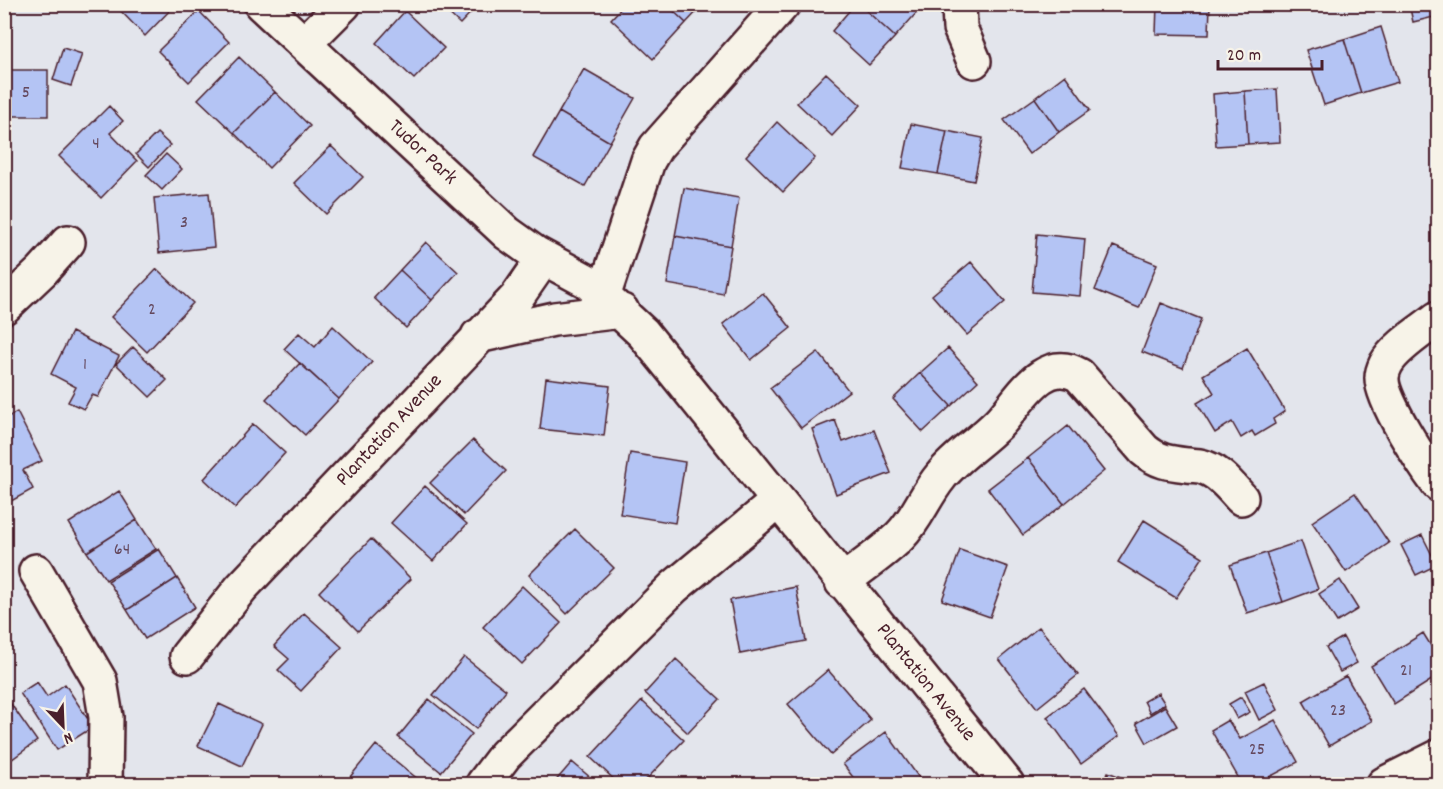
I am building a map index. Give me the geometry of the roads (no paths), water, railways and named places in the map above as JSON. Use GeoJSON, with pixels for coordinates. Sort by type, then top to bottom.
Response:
{"type":"FeatureCollection","features":[{"type":"Feature","properties":{"kind":"street","name":"Tudor Park"},"geometry":{"type":"LineString","coordinates":[[261,4],[495,222],[516,240],[544,258]]}},
{"type":"Feature","properties":{"kind":"street"},"geometry":{"type":"LineString","coordinates":[[304,44],[344,4]]}},
{"type":"Feature","properties":{"kind":"street"},"geometry":{"type":"LineString","coordinates":[[478,336],[613,303],[648,161],[656,147],[783,4]]}},
{"type":"Feature","properties":{"kind":"street"},"geometry":{"type":"LineString","coordinates":[[959,4],[960,28],[974,61]]}},
{"type":"Feature","properties":{"kind":"street"},"geometry":{"type":"LineString","coordinates":[[4,307],[42,271],[68,242]]}},
{"type":"Feature","properties":{"kind":"street","name":"Plantation Avenue"},"geometry":{"type":"LineString","coordinates":[[187,656],[241,588],[522,291],[544,258],[579,275],[613,303],[667,361],[842,582],[1007,784]]}},
{"type":"Feature","properties":{"kind":"street"},"geometry":{"type":"LineString","coordinates":[[1438,318],[1392,355],[1385,366],[1382,377],[1383,387],[1408,438],[1438,484]]}},
{"type":"Feature","properties":{"kind":"street"},"geometry":{"type":"LineString","coordinates":[[842,582],[899,537],[945,471],[999,424],[1033,382],[1058,370],[1070,370],[1079,375],[1159,461],[1204,466],[1215,473],[1241,498]]}},
{"type":"Feature","properties":{"kind":"street"},"geometry":{"type":"LineString","coordinates":[[483,784],[505,755],[674,587],[778,501]]}},
{"type":"Feature","properties":{"kind":"street"},"geometry":{"type":"LineString","coordinates":[[36,571],[100,681],[106,717],[105,784]]}},
{"type":"Feature","properties":{"kind":"street"},"geometry":{"type":"LineString","coordinates":[[1384,784],[1438,757]]}}]}
